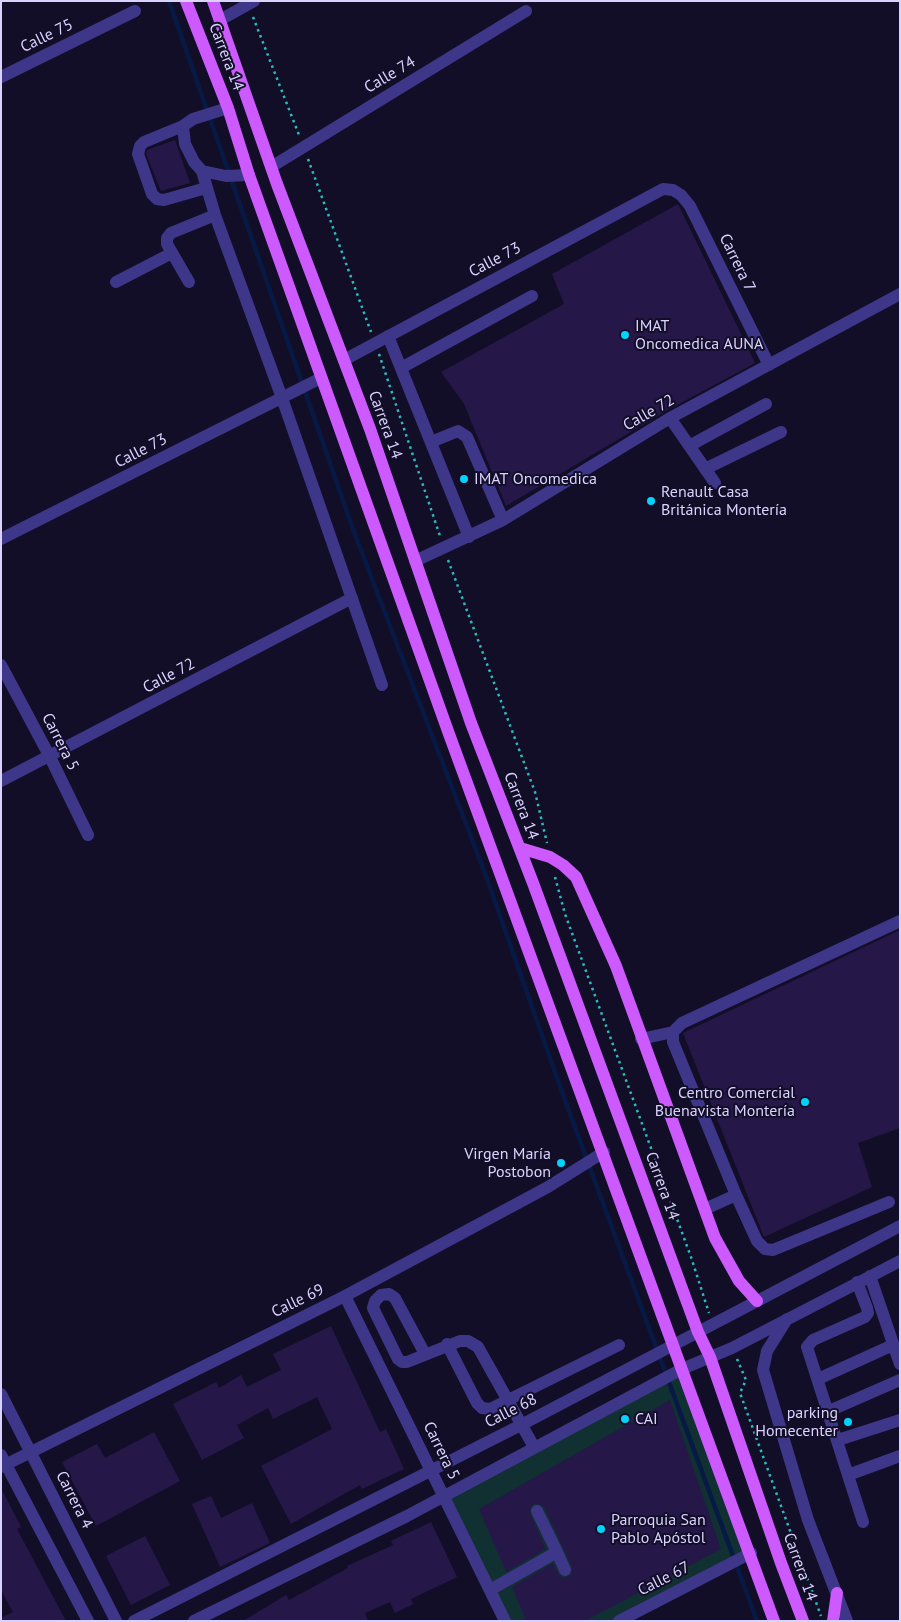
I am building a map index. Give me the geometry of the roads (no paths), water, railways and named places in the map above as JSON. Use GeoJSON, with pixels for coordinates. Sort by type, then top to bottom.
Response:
{"type":"FeatureCollection","features":[{"type":"Feature","properties":{"kind":"main road","name":"Carrera 14"},"geometry":{"type":"LineString","coordinates":[[186,1],[228,108],[317,380],[604,1152],[682,1369],[745,1556],[774,1621]]}},
{"type":"Feature","properties":{"kind":"main road","name":"Carrera 14"},"geometry":{"type":"LineString","coordinates":[[213,1],[271,167],[344,360],[471,723],[520,848],[698,1332],[710,1358],[781,1564],[803,1621]]}},
{"type":"Feature","properties":{"kind":"main road"},"geometry":{"type":"LineString","coordinates":[[520,848],[563,864],[576,877],[616,966],[641,1039],[716,1238],[739,1281],[757,1301]]}},
{"type":"Feature","properties":{"kind":"main road"},"geometry":{"type":"LineString","coordinates":[[833,1621],[837,1593]]}},
{"type":"Feature","properties":{"kind":"street"},"geometry":{"type":"LineString","coordinates":[[220,20],[251,3]]}},
{"type":"Feature","properties":{"kind":"street","name":"Calle 75"},"geometry":{"type":"LineString","coordinates":[[1,77],[135,11]]}},
{"type":"Feature","properties":{"kind":"street","name":"Calle 74"},"geometry":{"type":"LineString","coordinates":[[271,167],[526,11]]}},
{"type":"Feature","properties":{"kind":"street"},"geometry":{"type":"LineString","coordinates":[[206,188],[164,200],[157,199],[152,194],[138,154],[140,146],[144,142],[183,126],[193,119],[228,108]]}},
{"type":"Feature","properties":{"kind":"street"},"geometry":{"type":"LineString","coordinates":[[183,126],[185,144],[194,162],[202,171],[215,215],[286,396],[382,685]]}},
{"type":"Feature","properties":{"kind":"street"},"geometry":{"type":"LineString","coordinates":[[202,171],[226,176],[249,175]]}},
{"type":"Feature","properties":{"kind":"street","name":"Calle 73"},"geometry":{"type":"LineString","coordinates":[[344,360],[663,189]]}},
{"type":"Feature","properties":{"kind":"street","name":"Carrera 7"},"geometry":{"type":"LineString","coordinates":[[663,189],[673,190],[681,195],[690,206],[769,365]]}},
{"type":"Feature","properties":{"kind":"street"},"geometry":{"type":"LineString","coordinates":[[189,282],[167,244],[167,238],[171,233],[215,215]]}},
{"type":"Feature","properties":{"kind":"street"},"geometry":{"type":"LineString","coordinates":[[116,282],[172,253]]}},
{"type":"Feature","properties":{"kind":"street","name":"Calle 72"},"geometry":{"type":"LineString","coordinates":[[415,561],[444,549],[502,520],[670,418],[900,294]]}},
{"type":"Feature","properties":{"kind":"street"},"geometry":{"type":"LineString","coordinates":[[401,368],[532,296]]}},
{"type":"Feature","properties":{"kind":"street"},"geometry":{"type":"LineString","coordinates":[[388,336],[469,537]]}},
{"type":"Feature","properties":{"kind":"street","name":"Calle 73"},"geometry":{"type":"LineString","coordinates":[[1,539],[317,380]]}},
{"type":"Feature","properties":{"kind":"street"},"geometry":{"type":"LineString","coordinates":[[689,446],[766,404]]}},
{"type":"Feature","properties":{"kind":"street"},"geometry":{"type":"LineString","coordinates":[[670,418],[715,483]]}},
{"type":"Feature","properties":{"kind":"street"},"geometry":{"type":"LineString","coordinates":[[431,442],[458,431],[467,437],[502,520]]}},
{"type":"Feature","properties":{"kind":"street"},"geometry":{"type":"LineString","coordinates":[[705,469],[781,432]]}},
{"type":"Feature","properties":{"kind":"street","name":"Calle 72"},"geometry":{"type":"LineString","coordinates":[[1,781],[352,598]]}},
{"type":"Feature","properties":{"kind":"street","name":"Carrera 5"},"geometry":{"type":"LineString","coordinates":[[1,665],[50,756],[88,835]]}},
{"type":"Feature","properties":{"kind":"street"},"geometry":{"type":"LineString","coordinates":[[641,1039],[673,1032],[682,1023],[900,921]]}},
{"type":"Feature","properties":{"kind":"street"},"geometry":{"type":"LineString","coordinates":[[673,1032],[673,1042],[736,1195],[757,1241],[764,1249],[773,1250],[889,1202]]}},
{"type":"Feature","properties":{"kind":"street","name":"Calle 69"},"geometry":{"type":"LineString","coordinates":[[3,1462],[32,1452],[345,1296],[570,1173],[604,1152]]}},
{"type":"Feature","properties":{"kind":"street"},"geometry":{"type":"LineString","coordinates":[[705,1209],[736,1195]]}},
{"type":"Feature","properties":{"kind":"street","name":"Calle 68"},"geometry":{"type":"LineString","coordinates":[[134,1621],[520,1425],[900,1226]]}},
{"type":"Feature","properties":{"kind":"street"},"geometry":{"type":"LineString","coordinates":[[194,1621],[445,1496],[682,1369],[732,1348],[788,1317],[900,1261]]}},
{"type":"Feature","properties":{"kind":"street"},"geometry":{"type":"LineString","coordinates":[[870,1276],[900,1364]]}},
{"type":"Feature","properties":{"kind":"street"},"geometry":{"type":"LineString","coordinates":[[857,1282],[867,1308],[868,1313],[865,1318],[808,1344],[808,1347],[863,1522]]}},
{"type":"Feature","properties":{"kind":"street"},"geometry":{"type":"LineString","coordinates":[[425,1354],[395,1298],[389,1294],[375,1300],[373,1308],[398,1359],[407,1362],[425,1354],[447,1344],[468,1341],[478,1347],[534,1447]]}},
{"type":"Feature","properties":{"kind":"street","name":"Carrera 5"},"geometry":{"type":"LineString","coordinates":[[345,1296],[433,1469],[506,1621]]}},
{"type":"Feature","properties":{"kind":"street"},"geometry":{"type":"LineString","coordinates":[[788,1317],[767,1351],[763,1370],[808,1520],[847,1621]]}},
{"type":"Feature","properties":{"kind":"street"},"geometry":{"type":"LineString","coordinates":[[447,1344],[477,1403],[482,1408],[490,1410],[619,1345]]}},
{"type":"Feature","properties":{"kind":"street"},"geometry":{"type":"LineString","coordinates":[[818,1380],[893,1345]]}},
{"type":"Feature","properties":{"kind":"street"},"geometry":{"type":"LineString","coordinates":[[829,1411],[900,1380]]}},
{"type":"Feature","properties":{"kind":"street","name":"Carrera 4"},"geometry":{"type":"LineString","coordinates":[[1,1394],[116,1621]]}},
{"type":"Feature","properties":{"kind":"street"},"geometry":{"type":"LineString","coordinates":[[838,1440],[900,1420]]}},
{"type":"Feature","properties":{"kind":"street"},"geometry":{"type":"LineString","coordinates":[[848,1475],[900,1456]]}},
{"type":"Feature","properties":{"kind":"street"},"geometry":{"type":"LineString","coordinates":[[3,1462],[88,1621]]}},
{"type":"Feature","properties":{"kind":"street"},"geometry":{"type":"LineString","coordinates":[[537,1511],[565,1570]]}},
{"type":"Feature","properties":{"kind":"street"},"geometry":{"type":"LineString","coordinates":[[490,1590],[557,1552]]}},
{"type":"Feature","properties":{"kind":"street","name":"Calle 67"},"geometry":{"type":"LineString","coordinates":[[619,1621],[745,1556]]}},
{"type":"Feature","properties":{"kind":"waterway"},"geometry":{"type":"LineString","coordinates":[[169,1],[354,532],[486,876],[562,1092],[757,1621]]}},
{"type":"Feature","properties":{"kind":"place","name":"IMAT Oncomedica AUNA"},"geometry":{"type":"Point","coordinates":[625,335]}},
{"type":"Feature","properties":{"kind":"place","name":"IMAT Oncomedica"},"geometry":{"type":"Point","coordinates":[464,479]}},
{"type":"Feature","properties":{"kind":"place","name":"Renault Casa Británica Montería"},"geometry":{"type":"Point","coordinates":[651,501]}},
{"type":"Feature","properties":{"kind":"place","name":"Centro Comercial Buenavista Montería"},"geometry":{"type":"Point","coordinates":[805,1102]}},
{"type":"Feature","properties":{"kind":"place","name":"Virgen María Postobon"},"geometry":{"type":"Point","coordinates":[561,1163]}},
{"type":"Feature","properties":{"kind":"place","name":"CAI"},"geometry":{"type":"Point","coordinates":[625,1419]}},
{"type":"Feature","properties":{"kind":"place","name":"parking Homecenter"},"geometry":{"type":"Point","coordinates":[848,1422]}},
{"type":"Feature","properties":{"kind":"place","name":"Parroquia San Pablo Apóstol"},"geometry":{"type":"Point","coordinates":[601,1529]}}]}
